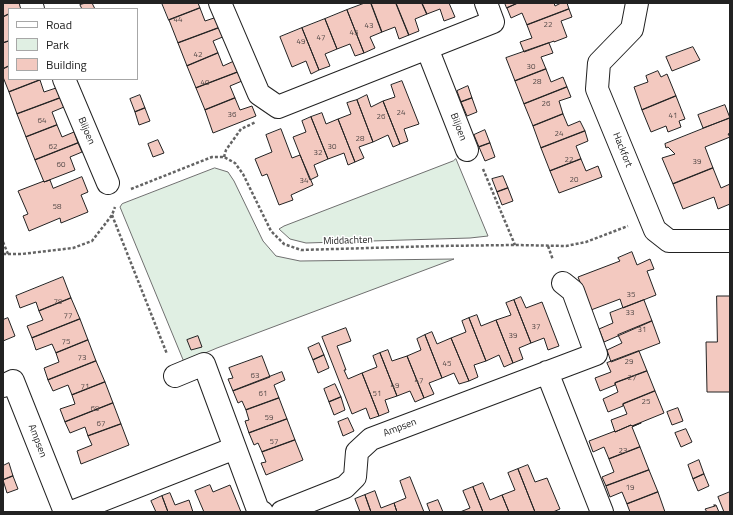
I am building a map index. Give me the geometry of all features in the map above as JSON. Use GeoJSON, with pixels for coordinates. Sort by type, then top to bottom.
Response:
{"type":"FeatureCollection","features":[{"type":"Feature","properties":{"kind":"street"},"geometry":{"type":"LineString","coordinates":[[220,3],[259,94],[278,107],[493,22],[486,3]]}},
{"type":"Feature","properties":{"kind":"street","name":"Hackfort"},"geometry":{"type":"LineString","coordinates":[[637,3],[632,29],[599,63],[597,89],[655,230],[669,241],[730,241]]}},
{"type":"Feature","properties":{"kind":"street","name":"Biljoen"},"geometry":{"type":"LineString","coordinates":[[427,48],[467,150]]}},
{"type":"Feature","properties":{"kind":"street","name":"Biljoen"},"geometry":{"type":"LineString","coordinates":[[64,80],[117,187]]}},
{"type":"Feature","properties":{"kind":"street","name":"Ampsen"},"geometry":{"type":"LineString","coordinates":[[282,512],[345,487],[355,477],[357,452],[371,439],[596,354],[573,291],[563,283]]}},
{"type":"Feature","properties":{"kind":"street"},"geometry":{"type":"LineString","coordinates":[[175,376],[204,364],[258,510],[262,512]]}},
{"type":"Feature","properties":{"kind":"street"},"geometry":{"type":"LineString","coordinates":[[547,372],[602,512]]}},
{"type":"Feature","properties":{"kind":"street","name":"Ampsen"},"geometry":{"type":"LineString","coordinates":[[3,386],[13,381],[65,512]]}},
{"type":"Feature","properties":{"kind":"street"},"geometry":{"type":"LineString","coordinates":[[72,512],[235,448]]}},
{"type":"Feature","properties":{"kind":"path"},"geometry":{"type":"LineString","coordinates":[[117,187],[154,179],[212,157],[224,156],[226,150],[241,129],[263,119],[278,107]]}},
{"type":"Feature","properties":{"kind":"path","name":"Biljoen"},"geometry":{"type":"LineString","coordinates":[[467,150],[478,156],[516,245]]}},
{"type":"Feature","properties":{"kind":"path","name":"Middachten"},"geometry":{"type":"LineString","coordinates":[[224,156],[235,163],[244,174],[271,231],[284,244],[301,250],[437,246],[566,246],[586,242],[650,217]]}},
{"type":"Feature","properties":{"kind":"path"},"geometry":{"type":"LineString","coordinates":[[3,254],[22,254],[73,248],[92,241],[112,215],[116,204]]}},
{"type":"Feature","properties":{"kind":"path"},"geometry":{"type":"LineString","coordinates":[[112,215],[175,376]]}},
{"type":"Feature","properties":{"kind":"path"},"geometry":{"type":"LineString","coordinates":[[3,242],[8,254]]}},
{"type":"Feature","properties":{"kind":"green space"},"geometry":{"type":"Polygon","coordinates":[[[456,159],[488,236],[470,238],[306,243],[290,239],[279,229],[284,226],[456,159]]]}},
{"type":"Feature","properties":{"kind":"green space"},"geometry":{"type":"Polygon","coordinates":[[[215,168],[228,172],[234,181],[263,241],[276,256],[300,261],[454,259],[217,348],[184,362],[120,207],[122,204],[215,168]]]}},
{"type":"Feature","properties":{"kind":"building"},"geometry":{"type":"Polygon","coordinates":[[[3,3],[23,3],[22,8],[8,8],[8,14],[3,17],[3,3]]]}},
{"type":"Feature","properties":{"kind":"building"},"geometry":{"type":"Polygon","coordinates":[[[92,3],[94,8],[82,8],[80,5],[92,3]]]}},
{"type":"Feature","properties":{"kind":"building"},"geometry":{"type":"Polygon","coordinates":[[[162,3],[198,3],[200,8],[169,20],[162,3]]]}},
{"type":"Feature","properties":{"kind":"building"},"geometry":{"type":"Polygon","coordinates":[[[365,3],[371,3],[382,32],[370,37],[375,48],[364,53],[347,10],[365,3]]]}},
{"type":"Feature","properties":{"kind":"building"},"geometry":{"type":"Polygon","coordinates":[[[371,3],[396,3],[409,35],[399,39],[395,27],[382,32],[371,3]]]}},
{"type":"Feature","properties":{"kind":"building"},"geometry":{"type":"Polygon","coordinates":[[[396,3],[422,3],[427,14],[415,19],[419,31],[409,35],[396,3]]]}},
{"type":"Feature","properties":{"kind":"building"},"geometry":{"type":"Polygon","coordinates":[[[422,3],[449,3],[455,17],[444,21],[440,9],[427,14],[422,3]]]}},
{"type":"Feature","properties":{"kind":"building"},"geometry":{"type":"Polygon","coordinates":[[[505,3],[518,3],[507,8],[505,3]]]}},
{"type":"Feature","properties":{"kind":"building"},"geometry":{"type":"Polygon","coordinates":[[[518,3],[554,3],[555,6],[561,3],[567,3],[569,9],[527,25],[522,13],[511,18],[507,8],[518,3]]]}},
{"type":"Feature","properties":{"kind":"building"},"geometry":{"type":"Polygon","coordinates":[[[200,8],[205,21],[217,17],[221,27],[178,43],[169,20],[200,8]]]}},
{"type":"Feature","properties":{"kind":"building"},"geometry":{"type":"Polygon","coordinates":[[[569,9],[572,17],[561,21],[567,37],[524,52],[520,42],[532,38],[527,25],[569,9]]]}},
{"type":"Feature","properties":{"kind":"building"},"geometry":{"type":"Polygon","coordinates":[[[347,10],[364,53],[355,56],[350,44],[337,49],[325,19],[347,10]]]}},
{"type":"Feature","properties":{"kind":"building"},"geometry":{"type":"Polygon","coordinates":[[[8,14],[8,41],[3,43],[3,17],[8,14]]]}},
{"type":"Feature","properties":{"kind":"building"},"geometry":{"type":"Polygon","coordinates":[[[325,19],[337,49],[325,54],[330,66],[319,70],[302,28],[325,19]]]}},
{"type":"Feature","properties":{"kind":"building"},"geometry":{"type":"Polygon","coordinates":[[[221,27],[225,36],[213,41],[218,53],[187,66],[178,43],[221,27]]]}},
{"type":"Feature","properties":{"kind":"building"},"geometry":{"type":"Polygon","coordinates":[[[302,28],[319,70],[311,74],[306,61],[292,67],[280,37],[302,28]]]}},
{"type":"Feature","properties":{"kind":"building"},"geometry":{"type":"Polygon","coordinates":[[[8,41],[8,66],[3,69],[3,43],[8,41]]]}},
{"type":"Feature","properties":{"kind":"building"},"geometry":{"type":"Polygon","coordinates":[[[549,43],[553,53],[541,57],[546,69],[515,81],[506,58],[549,43]]]}},
{"type":"Feature","properties":{"kind":"building"},"geometry":{"type":"Polygon","coordinates":[[[693,47],[700,60],[672,71],[666,57],[693,47]]]}},
{"type":"Feature","properties":{"kind":"building"},"geometry":{"type":"Polygon","coordinates":[[[218,53],[223,66],[234,61],[238,72],[196,88],[187,66],[218,53]]]}},
{"type":"Feature","properties":{"kind":"building"},"geometry":{"type":"Polygon","coordinates":[[[8,66],[8,80],[40,80],[9,92],[3,77],[3,69],[8,66]]]}},
{"type":"Feature","properties":{"kind":"building"},"geometry":{"type":"Polygon","coordinates":[[[546,69],[551,82],[563,77],[567,87],[524,104],[515,81],[546,69]]]}},
{"type":"Feature","properties":{"kind":"building"},"geometry":{"type":"Polygon","coordinates":[[[658,71],[661,77],[667,74],[676,96],[642,110],[634,87],[648,82],[646,76],[658,71]]]}},
{"type":"Feature","properties":{"kind":"building"},"geometry":{"type":"Polygon","coordinates":[[[238,72],[242,81],[230,86],[235,98],[205,110],[196,88],[238,72]]]}},
{"type":"Feature","properties":{"kind":"building"},"geometry":{"type":"Polygon","coordinates":[[[40,80],[44,92],[56,88],[60,98],[17,114],[9,92],[40,80]]]}},
{"type":"Feature","properties":{"kind":"building"},"geometry":{"type":"Polygon","coordinates":[[[402,81],[419,124],[404,129],[408,141],[400,144],[383,101],[395,97],[391,85],[402,81]]]}},
{"type":"Feature","properties":{"kind":"building"},"geometry":{"type":"Polygon","coordinates":[[[468,86],[472,98],[461,102],[457,91],[468,86]]]}},
{"type":"Feature","properties":{"kind":"building"},"geometry":{"type":"Polygon","coordinates":[[[567,87],[571,97],[559,101],[563,114],[533,126],[524,104],[567,87]]]}},
{"type":"Feature","properties":{"kind":"building"},"geometry":{"type":"Polygon","coordinates":[[[140,95],[145,108],[135,112],[130,99],[140,95]]]}},
{"type":"Feature","properties":{"kind":"building"},"geometry":{"type":"Polygon","coordinates":[[[367,95],[371,107],[383,101],[400,144],[393,147],[388,135],[373,142],[357,100],[367,95]]]}},
{"type":"Feature","properties":{"kind":"building"},"geometry":{"type":"Polygon","coordinates":[[[676,96],[685,119],[679,121],[681,127],[668,132],[666,126],[651,132],[642,110],[676,96]]]}},
{"type":"Feature","properties":{"kind":"building"},"geometry":{"type":"Polygon","coordinates":[[[60,98],[64,107],[52,112],[57,125],[26,137],[17,114],[60,98]]]}},
{"type":"Feature","properties":{"kind":"building"},"geometry":{"type":"Polygon","coordinates":[[[235,98],[240,110],[252,106],[256,116],[213,133],[205,110],[235,98]]]}},
{"type":"Feature","properties":{"kind":"building"},"geometry":{"type":"Polygon","coordinates":[[[472,98],[477,112],[467,116],[461,102],[472,98]]]}},
{"type":"Feature","properties":{"kind":"building"},"geometry":{"type":"Polygon","coordinates":[[[357,100],[373,142],[359,147],[364,158],[355,162],[338,119],[351,114],[347,103],[357,100]]]}},
{"type":"Feature","properties":{"kind":"building"},"geometry":{"type":"Polygon","coordinates":[[[725,105],[730,118],[703,128],[698,115],[725,105]]]}},
{"type":"Feature","properties":{"kind":"building"},"geometry":{"type":"Polygon","coordinates":[[[145,108],[150,121],[139,125],[135,112],[145,108]]]}},
{"type":"Feature","properties":{"kind":"building"},"geometry":{"type":"Polygon","coordinates":[[[322,113],[326,124],[338,119],[355,162],[348,165],[344,153],[328,159],[311,117],[322,113]]]}},
{"type":"Feature","properties":{"kind":"building"},"geometry":{"type":"Polygon","coordinates":[[[563,114],[568,126],[580,121],[585,131],[541,148],[533,126],[563,114]]]}},
{"type":"Feature","properties":{"kind":"building"},"geometry":{"type":"Polygon","coordinates":[[[311,117],[328,159],[314,165],[318,176],[310,180],[293,137],[306,132],[302,121],[311,117]]]}},
{"type":"Feature","properties":{"kind":"building"},"geometry":{"type":"Polygon","coordinates":[[[730,118],[730,133],[728,134],[730,137],[705,147],[713,168],[673,184],[662,158],[675,154],[668,147],[666,148],[665,144],[730,118]]]}},
{"type":"Feature","properties":{"kind":"building"},"geometry":{"type":"Polygon","coordinates":[[[57,125],[62,137],[74,132],[78,143],[35,160],[26,137],[57,125]]]}},
{"type":"Feature","properties":{"kind":"building"},"geometry":{"type":"Polygon","coordinates":[[[281,129],[292,158],[300,155],[313,185],[291,195],[293,200],[279,205],[267,174],[262,176],[255,159],[272,152],[266,135],[281,129]]]}},
{"type":"Feature","properties":{"kind":"building"},"geometry":{"type":"Polygon","coordinates":[[[485,130],[490,143],[479,147],[474,135],[485,130]]]}},
{"type":"Feature","properties":{"kind":"building"},"geometry":{"type":"Polygon","coordinates":[[[585,131],[588,141],[576,146],[581,159],[550,171],[541,148],[585,131]]]}},
{"type":"Feature","properties":{"kind":"building"},"geometry":{"type":"Polygon","coordinates":[[[158,140],[164,153],[153,157],[148,144],[158,140]]]}},
{"type":"Feature","properties":{"kind":"building"},"geometry":{"type":"Polygon","coordinates":[[[78,143],[82,152],[70,157],[75,170],[44,182],[35,160],[78,143]]]}},
{"type":"Feature","properties":{"kind":"building"},"geometry":{"type":"Polygon","coordinates":[[[490,143],[495,157],[485,161],[479,147],[490,143]]]}},
{"type":"Feature","properties":{"kind":"building"},"geometry":{"type":"Polygon","coordinates":[[[581,159],[586,171],[598,166],[602,177],[559,193],[550,171],[581,159]]]}},
{"type":"Feature","properties":{"kind":"building"},"geometry":{"type":"Polygon","coordinates":[[[713,168],[721,188],[730,184],[730,204],[718,209],[714,197],[683,209],[673,184],[713,168]]]}},
{"type":"Feature","properties":{"kind":"building"},"geometry":{"type":"Polygon","coordinates":[[[503,176],[508,188],[497,192],[492,179],[503,176]]]}},
{"type":"Feature","properties":{"kind":"building"},"geometry":{"type":"Polygon","coordinates":[[[82,177],[88,192],[81,195],[88,212],[61,223],[60,218],[29,231],[23,216],[28,214],[18,191],[50,180],[53,188],[82,177]]]}},
{"type":"Feature","properties":{"kind":"building"},"geometry":{"type":"Polygon","coordinates":[[[508,188],[513,201],[502,205],[497,192],[508,188]]]}},
{"type":"Feature","properties":{"kind":"building"},"geometry":{"type":"Polygon","coordinates":[[[632,252],[637,265],[650,259],[654,269],[647,271],[656,295],[623,308],[620,299],[591,310],[578,277],[620,261],[618,258],[632,252]]]}},
{"type":"Feature","properties":{"kind":"building"},"geometry":{"type":"Polygon","coordinates":[[[63,277],[71,298],[39,311],[36,302],[20,308],[16,296],[63,277]]]}},
{"type":"Feature","properties":{"kind":"building"},"geometry":{"type":"Polygon","coordinates":[[[717,296],[730,296],[730,392],[707,392],[706,342],[717,342],[717,296]]]}},
{"type":"Feature","properties":{"kind":"building"},"geometry":{"type":"Polygon","coordinates":[[[521,297],[526,308],[542,302],[559,346],[548,350],[544,338],[531,343],[514,300],[521,297]]]}},
{"type":"Feature","properties":{"kind":"building"},"geometry":{"type":"Polygon","coordinates":[[[71,298],[80,319],[32,338],[27,326],[43,320],[39,311],[71,298]]]}},
{"type":"Feature","properties":{"kind":"building"},"geometry":{"type":"Polygon","coordinates":[[[514,300],[531,343],[519,348],[523,359],[513,363],[496,320],[511,315],[506,303],[514,300]]]}},
{"type":"Feature","properties":{"kind":"building"},"geometry":{"type":"Polygon","coordinates":[[[644,300],[652,321],[604,342],[599,329],[613,323],[610,313],[644,300]]]}},
{"type":"Feature","properties":{"kind":"building"},"geometry":{"type":"Polygon","coordinates":[[[477,315],[481,326],[496,320],[513,363],[504,367],[499,355],[486,361],[469,318],[477,315]]]}},
{"type":"Feature","properties":{"kind":"building"},"geometry":{"type":"Polygon","coordinates":[[[8,318],[15,336],[3,341],[3,320],[8,318]]]}},
{"type":"Feature","properties":{"kind":"building"},"geometry":{"type":"Polygon","coordinates":[[[469,318],[486,361],[474,365],[478,377],[469,381],[451,338],[466,332],[462,321],[469,318]]]}},
{"type":"Feature","properties":{"kind":"building"},"geometry":{"type":"Polygon","coordinates":[[[80,319],[88,340],[56,353],[52,344],[36,350],[32,338],[80,319]]]}},
{"type":"Feature","properties":{"kind":"building"},"geometry":{"type":"Polygon","coordinates":[[[652,321],[660,343],[611,362],[607,350],[622,343],[618,335],[652,321]]]}},
{"type":"Feature","properties":{"kind":"building"},"geometry":{"type":"Polygon","coordinates":[[[346,328],[351,341],[337,346],[348,379],[362,373],[379,416],[370,419],[366,408],[352,414],[322,337],[346,328]]]}},
{"type":"Feature","properties":{"kind":"building"},"geometry":{"type":"Polygon","coordinates":[[[432,332],[437,344],[451,338],[469,381],[459,384],[454,373],[442,378],[425,335],[432,332]]]}},
{"type":"Feature","properties":{"kind":"building"},"geometry":{"type":"Polygon","coordinates":[[[425,335],[442,378],[429,383],[434,394],[424,398],[407,356],[421,350],[417,339],[425,335]]]}},
{"type":"Feature","properties":{"kind":"building"},"geometry":{"type":"Polygon","coordinates":[[[198,336],[202,347],[191,350],[187,340],[198,336]]]}},
{"type":"Feature","properties":{"kind":"building"},"geometry":{"type":"Polygon","coordinates":[[[88,340],[96,361],[48,380],[44,368],[59,362],[56,353],[88,340]]]}},
{"type":"Feature","properties":{"kind":"building"},"geometry":{"type":"Polygon","coordinates":[[[319,343],[324,355],[313,360],[308,348],[319,343]]]}},
{"type":"Feature","properties":{"kind":"building"},"geometry":{"type":"Polygon","coordinates":[[[388,350],[392,361],[407,356],[424,398],[415,402],[410,391],[397,396],[380,353],[388,350]]]}},
{"type":"Feature","properties":{"kind":"building"},"geometry":{"type":"Polygon","coordinates":[[[639,351],[647,371],[615,383],[615,385],[600,391],[595,378],[611,372],[607,363],[639,351]]]}},
{"type":"Feature","properties":{"kind":"building"},"geometry":{"type":"Polygon","coordinates":[[[380,353],[397,396],[385,400],[389,412],[379,416],[362,373],[377,367],[373,356],[380,353]]]}},
{"type":"Feature","properties":{"kind":"building"},"geometry":{"type":"Polygon","coordinates":[[[324,355],[329,368],[318,373],[313,360],[324,355]]]}},
{"type":"Feature","properties":{"kind":"building"},"geometry":{"type":"Polygon","coordinates":[[[262,356],[270,377],[233,391],[228,379],[233,378],[229,368],[262,356]]]}},
{"type":"Feature","properties":{"kind":"building"},"geometry":{"type":"Polygon","coordinates":[[[96,361],[105,382],[72,395],[68,385],[53,391],[48,380],[96,361]]]}},
{"type":"Feature","properties":{"kind":"building"},"geometry":{"type":"Polygon","coordinates":[[[647,371],[655,391],[608,412],[603,399],[618,392],[615,383],[647,371]]]}},
{"type":"Feature","properties":{"kind":"building"},"geometry":{"type":"Polygon","coordinates":[[[282,372],[285,380],[274,385],[279,398],[246,410],[242,401],[238,403],[233,391],[282,372]]]}},
{"type":"Feature","properties":{"kind":"building"},"geometry":{"type":"Polygon","coordinates":[[[105,382],[113,403],[65,422],[60,409],[75,404],[72,395],[105,382]]]}},
{"type":"Feature","properties":{"kind":"building"},"geometry":{"type":"Polygon","coordinates":[[[335,384],[341,397],[329,402],[324,389],[335,384]]]}},
{"type":"Feature","properties":{"kind":"building"},"geometry":{"type":"Polygon","coordinates":[[[655,391],[664,413],[615,432],[611,420],[627,414],[623,404],[655,391]]]}},
{"type":"Feature","properties":{"kind":"building"},"geometry":{"type":"Polygon","coordinates":[[[341,397],[345,410],[334,415],[329,402],[341,397]]]}},
{"type":"Feature","properties":{"kind":"building"},"geometry":{"type":"Polygon","coordinates":[[[279,398],[287,419],[249,433],[245,421],[249,420],[246,410],[279,398]]]}},
{"type":"Feature","properties":{"kind":"building"},"geometry":{"type":"Polygon","coordinates":[[[113,403],[121,424],[88,436],[85,427],[70,433],[65,422],[113,403]]]}},
{"type":"Feature","properties":{"kind":"building"},"geometry":{"type":"Polygon","coordinates":[[[678,408],[683,421],[672,425],[667,412],[678,408]]]}},
{"type":"Feature","properties":{"kind":"building"},"geometry":{"type":"Polygon","coordinates":[[[348,418],[354,431],[343,436],[338,422],[348,418]]]}},
{"type":"Feature","properties":{"kind":"building"},"geometry":{"type":"Polygon","coordinates":[[[287,419],[295,440],[262,452],[258,443],[254,445],[249,433],[287,419]]]}},
{"type":"Feature","properties":{"kind":"building"},"geometry":{"type":"Polygon","coordinates":[[[641,423],[632,427],[640,447],[609,459],[604,447],[593,452],[589,441],[631,425],[641,423]]]}},
{"type":"Feature","properties":{"kind":"building"},"geometry":{"type":"Polygon","coordinates":[[[121,424],[129,445],[81,464],[77,451],[92,445],[88,436],[121,424]]]}},
{"type":"Feature","properties":{"kind":"building"},"geometry":{"type":"Polygon","coordinates":[[[686,429],[692,442],[681,447],[675,433],[686,429]]]}},
{"type":"Feature","properties":{"kind":"building"},"geometry":{"type":"Polygon","coordinates":[[[295,440],[303,460],[266,475],[261,463],[266,462],[262,452],[295,440]]]}},
{"type":"Feature","properties":{"kind":"building"},"geometry":{"type":"Polygon","coordinates":[[[640,447],[649,470],[606,486],[602,477],[614,472],[609,459],[640,447]]]}},
{"type":"Feature","properties":{"kind":"building"},"geometry":{"type":"Polygon","coordinates":[[[699,460],[704,474],[693,479],[688,465],[699,460]]]}},
{"type":"Feature","properties":{"kind":"building"},"geometry":{"type":"Polygon","coordinates":[[[9,463],[13,476],[3,480],[3,466],[9,463]]]}},
{"type":"Feature","properties":{"kind":"building"},"geometry":{"type":"Polygon","coordinates":[[[528,465],[535,482],[547,478],[560,509],[553,512],[535,512],[518,469],[528,465]]]}},
{"type":"Feature","properties":{"kind":"building"},"geometry":{"type":"Polygon","coordinates":[[[518,469],[535,512],[509,512],[502,495],[515,490],[508,473],[518,469]]]}},
{"type":"Feature","properties":{"kind":"building"},"geometry":{"type":"Polygon","coordinates":[[[649,470],[658,492],[627,504],[622,492],[610,497],[606,486],[649,470]]]}},
{"type":"Feature","properties":{"kind":"building"},"geometry":{"type":"Polygon","coordinates":[[[704,474],[709,486],[698,491],[693,479],[704,474]]]}},
{"type":"Feature","properties":{"kind":"building"},"geometry":{"type":"Polygon","coordinates":[[[13,476],[18,489],[7,493],[3,480],[13,476]]]}},
{"type":"Feature","properties":{"kind":"building"},"geometry":{"type":"Polygon","coordinates":[[[410,477],[424,512],[397,512],[394,503],[406,498],[400,481],[410,477]]]}},
{"type":"Feature","properties":{"kind":"building"},"geometry":{"type":"Polygon","coordinates":[[[483,483],[490,500],[502,495],[509,512],[483,512],[473,487],[483,483]]]}},
{"type":"Feature","properties":{"kind":"building"},"geometry":{"type":"Polygon","coordinates":[[[210,485],[213,492],[230,485],[241,512],[204,512],[195,491],[210,485]]]}},
{"type":"Feature","properties":{"kind":"building"},"geometry":{"type":"Polygon","coordinates":[[[473,487],[483,512],[460,512],[470,508],[463,491],[473,487]]]}},
{"type":"Feature","properties":{"kind":"building"},"geometry":{"type":"Polygon","coordinates":[[[375,491],[381,508],[394,503],[397,512],[371,512],[365,495],[375,491]]]}},
{"type":"Feature","properties":{"kind":"building"},"geometry":{"type":"Polygon","coordinates":[[[658,492],[665,512],[630,512],[627,504],[658,492]]]}},
{"type":"Feature","properties":{"kind":"building"},"geometry":{"type":"Polygon","coordinates":[[[730,492],[730,512],[724,512],[718,497],[730,492]]]}},
{"type":"Feature","properties":{"kind":"building"},"geometry":{"type":"Polygon","coordinates":[[[170,493],[175,505],[189,500],[193,512],[168,512],[162,496],[170,493]]]}},
{"type":"Feature","properties":{"kind":"building"},"geometry":{"type":"Polygon","coordinates":[[[365,495],[371,512],[360,512],[355,499],[365,495]]]}},
{"type":"Feature","properties":{"kind":"building"},"geometry":{"type":"Polygon","coordinates":[[[162,496],[168,512],[156,512],[151,501],[162,496]]]}},
{"type":"Feature","properties":{"kind":"building"},"geometry":{"type":"Polygon","coordinates":[[[438,500],[443,512],[430,512],[427,504],[438,500]]]}},
{"type":"Feature","properties":{"kind":"building"},"geometry":{"type":"Polygon","coordinates":[[[714,505],[716,505],[719,512],[707,512],[705,509],[715,506],[714,505]]]}}]}
